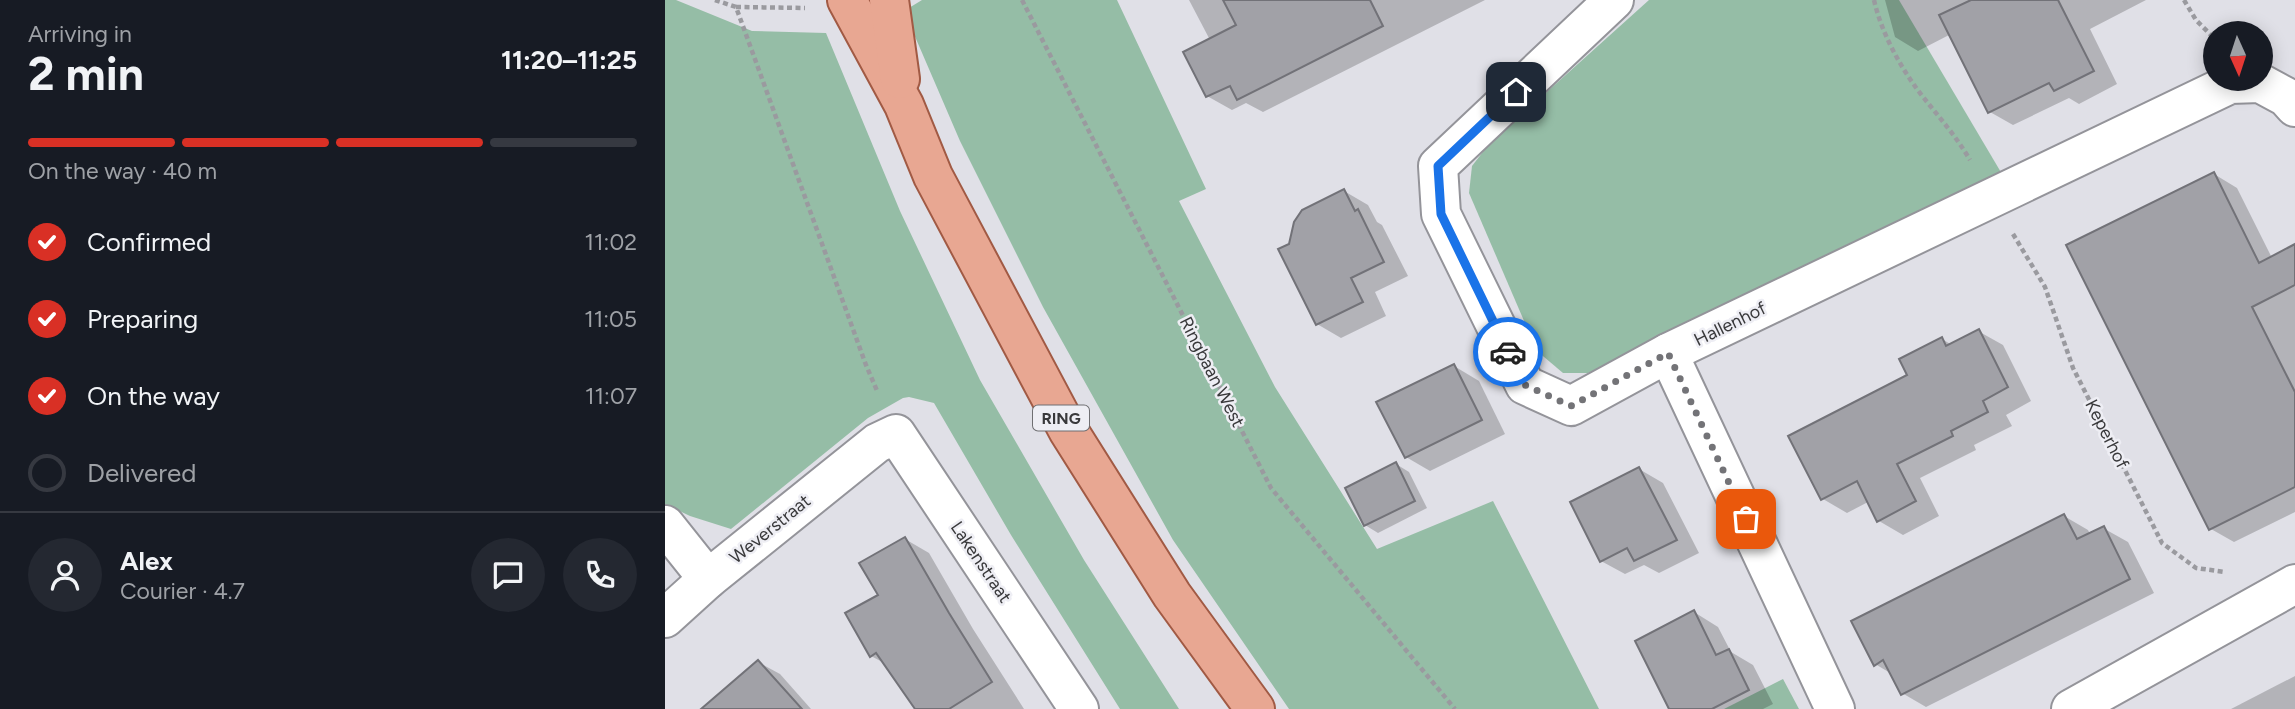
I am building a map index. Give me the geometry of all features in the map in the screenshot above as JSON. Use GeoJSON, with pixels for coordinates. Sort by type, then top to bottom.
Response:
{"type":"FeatureCollection","features":[{"type":"Feature","properties":{"kind":"main road","name":"RING"},"geometry":{"type":"LineString","coordinates":[[889,0],[904,105]]}},
{"type":"Feature","properties":{"kind":"main road","name":"RING"},"geometry":{"type":"LineString","coordinates":[[830,4],[904,105],[933,176],[1068,430],[1172,595],[1255,709]]}},
{"type":"Feature","properties":{"kind":"street","name":"Hallenhof"},"geometry":{"type":"LineString","coordinates":[[1614,0],[1438,166],[1441,214],[1525,385],[1571,406],[1668,353],[2230,84],[2260,83],[2286,97],[2295,107]]}},
{"type":"Feature","properties":{"kind":"street"},"geometry":{"type":"LineString","coordinates":[[1668,353],[1835,709]]}},
{"type":"Feature","properties":{"kind":"street","name":"Weverstraat"},"geometry":{"type":"LineString","coordinates":[[665,618],[708,579],[886,438]]}},
{"type":"Feature","properties":{"kind":"street","name":"Lakenstraat"},"geometry":{"type":"LineString","coordinates":[[886,438],[1079,709]]}},
{"type":"Feature","properties":{"kind":"street"},"geometry":{"type":"LineString","coordinates":[[665,526],[708,579]]}},
{"type":"Feature","properties":{"kind":"street"},"geometry":{"type":"LineString","coordinates":[[2071,709],[2295,584]]}},
{"type":"Feature","properties":{"kind":"path"},"geometry":{"type":"LineString","coordinates":[[715,0],[736,7],[830,4]]}},
{"type":"Feature","properties":{"kind":"path","name":"Ringbaan West"},"geometry":{"type":"LineString","coordinates":[[1021,0],[1271,488],[1455,709]]}},
{"type":"Feature","properties":{"kind":"path"},"geometry":{"type":"LineString","coordinates":[[1874,0],[1880,25],[1916,88],[1968,156],[1992,198]]}},
{"type":"Feature","properties":{"kind":"path"},"geometry":{"type":"LineString","coordinates":[[2184,0],[2203,27]]}},
{"type":"Feature","properties":{"kind":"path"},"geometry":{"type":"LineString","coordinates":[[736,7],[866,365],[886,438]]}},
{"type":"Feature","properties":{"kind":"path","name":"Keperhof"},"geometry":{"type":"LineString","coordinates":[[1992,198],[2045,287],[2073,368],[2162,543],[2196,568],[2231,573]]}},
{"type":"Feature","properties":{"kind":"green space"},"geometry":{"type":"Polygon","coordinates":[[[665,0],[676,0],[752,31],[826,33],[900,211],[980,380],[1084,560],[1179,709],[1120,709],[1011,535],[934,403],[903,398],[868,418],[731,529],[690,516],[665,504],[665,0]]]}},
{"type":"Feature","properties":{"kind":"green space"},"geometry":{"type":"Polygon","coordinates":[[[922,0],[1117,0],[1206,189],[1179,201],[1275,387],[1377,549],[1493,501],[1599,709],[1289,709],[1173,540],[1043,307],[960,141],[904,11],[922,0]]]}},
{"type":"Feature","properties":{"kind":"green space"},"geometry":{"type":"Polygon","coordinates":[[[1649,0],[1899,0],[2002,174],[1626,356],[1588,373],[1563,373],[1537,351],[1469,193],[1472,166],[1489,144],[1649,0]]]}},
{"type":"Feature","properties":{"kind":"green space"},"geometry":{"type":"Polygon","coordinates":[[[1783,679],[1799,709],[1724,709],[1783,679]]]}},
{"type":"Feature","properties":{"kind":"building"},"geometry":{"type":"Polygon","coordinates":[[[1223,0],[1370,0],[1383,26],[1237,100],[1230,86],[1206,97],[1183,52],[1236,25],[1223,0]]]}},
{"type":"Feature","properties":{"kind":"building"},"geometry":{"type":"Polygon","coordinates":[[[1971,0],[2058,0],[2094,71],[2054,91],[2049,83],[1988,113],[1939,15],[1971,0]]]}},
{"type":"Feature","properties":{"kind":"building"},"geometry":{"type":"Polygon","coordinates":[[[2214,172],[2259,263],[2295,244],[2295,285],[2252,307],[2295,392],[2295,487],[2209,530],[2066,245],[2214,172]]]}},
{"type":"Feature","properties":{"kind":"building"},"geometry":{"type":"Polygon","coordinates":[[[1344,189],[1355,211],[1358,209],[1384,262],[1351,278],[1363,302],[1316,325],[1278,249],[1289,244],[1294,222],[1302,210],[1344,189]]]}},
{"type":"Feature","properties":{"kind":"building"},"geometry":{"type":"Polygon","coordinates":[[[1979,329],[2008,387],[1983,401],[1988,412],[1951,431],[1953,436],[1897,464],[1916,501],[1877,522],[1857,481],[1821,500],[1788,436],[1907,375],[1899,359],[1942,337],[1946,346],[1979,329]]]}},
{"type":"Feature","properties":{"kind":"building"},"geometry":{"type":"Polygon","coordinates":[[[1454,364],[1482,420],[1405,458],[1376,402],[1454,364]]]}},
{"type":"Feature","properties":{"kind":"building"},"geometry":{"type":"Polygon","coordinates":[[[1396,462],[1415,501],[1364,526],[1345,488],[1396,462]]]}},
{"type":"Feature","properties":{"kind":"building"},"geometry":{"type":"Polygon","coordinates":[[[1639,467],[1677,540],[1634,561],[1627,548],[1600,562],[1570,502],[1639,467]]]}},
{"type":"Feature","properties":{"kind":"building"},"geometry":{"type":"Polygon","coordinates":[[[2064,514],[2077,539],[2104,526],[2130,579],[1901,695],[1883,660],[1874,666],[1851,621],[2064,514]]]}},
{"type":"Feature","properties":{"kind":"building"},"geometry":{"type":"Polygon","coordinates":[[[905,537],[992,682],[949,709],[915,709],[876,653],[870,657],[845,613],[878,595],[859,563],[905,537]]]}},
{"type":"Feature","properties":{"kind":"building"},"geometry":{"type":"Polygon","coordinates":[[[1694,610],[1716,655],[1729,649],[1749,690],[1712,709],[1669,709],[1635,641],[1694,610]]]}},
{"type":"Feature","properties":{"kind":"building"},"geometry":{"type":"Polygon","coordinates":[[[758,660],[802,709],[701,709],[758,660]]]}},
{"type":"Feature","properties":{"kind":"way so far"},"geometry":{"type":"LineString","coordinates":[[1508,352],[1525,385],[1571,406],[1668,353],[1746,519]]}},
{"type":"Feature","properties":{"kind":"route"},"geometry":{"type":"LineString","coordinates":[[1508,352],[1441,214],[1438,166],[1516,92]]}}]}
